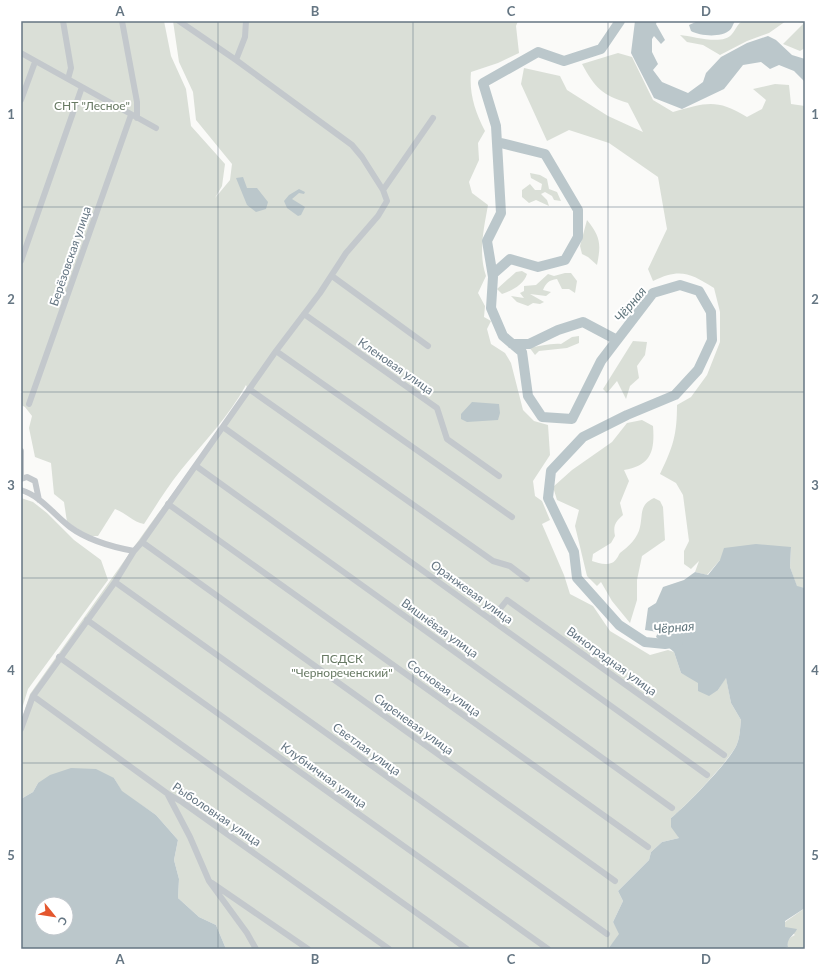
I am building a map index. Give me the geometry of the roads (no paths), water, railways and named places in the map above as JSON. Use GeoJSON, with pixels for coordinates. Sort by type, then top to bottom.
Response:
{"type":"FeatureCollection","features":[{"type":"Feature","properties":{"kind":"street"},"geometry":{"type":"LineString","coordinates":[[63,21],[71,68],[68,79]]}},
{"type":"Feature","properties":{"kind":"street"},"geometry":{"type":"LineString","coordinates":[[122,21],[137,102],[134,117]]}},
{"type":"Feature","properties":{"kind":"street"},"geometry":{"type":"LineString","coordinates":[[21,729],[33,696],[59,657],[115,582],[134,551],[142,542],[250,390],[276,351],[332,276],[346,253],[378,216],[387,201],[383,190],[362,156],[352,145],[236,60],[179,21]]}},
{"type":"Feature","properties":{"kind":"street"},"geometry":{"type":"LineString","coordinates":[[236,60],[245,37],[246,21]]}},
{"type":"Feature","properties":{"kind":"street"},"geometry":{"type":"LineString","coordinates":[[21,53],[156,128]]}},
{"type":"Feature","properties":{"kind":"street"},"geometry":{"type":"LineString","coordinates":[[21,100],[35,62]]}},
{"type":"Feature","properties":{"kind":"street"},"geometry":{"type":"LineString","coordinates":[[21,261],[82,88]]}},
{"type":"Feature","properties":{"kind":"street","name":"Берёзовская улица"},"geometry":{"type":"LineString","coordinates":[[29,404],[134,117]]}},
{"type":"Feature","properties":{"kind":"street"},"geometry":{"type":"LineString","coordinates":[[383,190],[433,118]]}},
{"type":"Feature","properties":{"kind":"street"},"geometry":{"type":"LineString","coordinates":[[332,276],[428,346]]}},
{"type":"Feature","properties":{"kind":"street","name":"Кленовая улица"},"geometry":{"type":"LineString","coordinates":[[304,314],[437,408],[447,439],[499,476]]}},
{"type":"Feature","properties":{"kind":"street"},"geometry":{"type":"LineString","coordinates":[[276,351],[512,517]]}},
{"type":"Feature","properties":{"kind":"street"},"geometry":{"type":"LineString","coordinates":[[250,390],[493,561],[510,566],[527,579]]}},
{"type":"Feature","properties":{"kind":"street","name":"Оранжевая улица"},"geometry":{"type":"LineString","coordinates":[[223,427],[707,775]]}},
{"type":"Feature","properties":{"kind":"street"},"geometry":{"type":"LineString","coordinates":[[21,451],[21,475]]}},
{"type":"Feature","properties":{"kind":"street","name":"Вишнёвая улица"},"geometry":{"type":"LineString","coordinates":[[196,466],[672,808]]}},
{"type":"Feature","properties":{"kind":"street"},"geometry":{"type":"LineString","coordinates":[[21,479],[27,477],[35,481],[39,500]]}},
{"type":"Feature","properties":{"kind":"street"},"geometry":{"type":"LineString","coordinates":[[21,490],[29,492],[80,534],[112,547],[134,551]]}},
{"type":"Feature","properties":{"kind":"street","name":"Сосновая улица"},"geometry":{"type":"LineString","coordinates":[[168,504],[648,847]]}},
{"type":"Feature","properties":{"kind":"street","name":"Сиреневая улица"},"geometry":{"type":"LineString","coordinates":[[142,542],[615,881]]}},
{"type":"Feature","properties":{"kind":"street","name":"Светлая улица"},"geometry":{"type":"LineString","coordinates":[[115,582],[607,934]]}},
{"type":"Feature","properties":{"kind":"street","name":"Виноградная улица"},"geometry":{"type":"LineString","coordinates":[[491,620],[507,600],[724,755]]}},
{"type":"Feature","properties":{"kind":"street","name":"Клубничная улица"},"geometry":{"type":"LineString","coordinates":[[87,620],[548,949]]}},
{"type":"Feature","properties":{"kind":"street"},"geometry":{"type":"LineString","coordinates":[[59,657],[467,949]]}},
{"type":"Feature","properties":{"kind":"street","name":"Рыболовная улица"},"geometry":{"type":"LineString","coordinates":[[33,696],[168,794],[182,802],[389,949]]}},
{"type":"Feature","properties":{"kind":"street"},"geometry":{"type":"LineString","coordinates":[[168,794],[190,837],[209,881],[247,933],[256,949]]}},
{"type":"Feature","properties":{"kind":"street"},"geometry":{"type":"LineString","coordinates":[[209,881],[236,898],[308,949]]}},
{"type":"Feature","properties":{"kind":"water"},"geometry":{"type":"Polygon","coordinates":[[[635,21],[657,21],[656,24],[665,40],[661,44],[654,36],[652,39],[652,52],[658,64],[653,70],[662,82],[688,93],[703,82],[706,73],[721,57],[747,43],[768,36],[776,40],[792,55],[805,59],[805,82],[794,71],[779,65],[770,69],[761,62],[743,65],[724,89],[682,109],[654,98],[631,53],[635,21]]]}},
{"type":"Feature","properties":{"kind":"water"},"geometry":{"type":"Polygon","coordinates":[[[698,21],[735,21],[731,29],[726,33],[710,35],[691,31],[689,25],[698,21]]]}},
{"type":"Feature","properties":{"kind":"water"},"geometry":{"type":"Polygon","coordinates":[[[243,177],[247,188],[257,188],[268,202],[266,209],[256,212],[247,205],[236,178],[243,177]]]}},
{"type":"Feature","properties":{"kind":"water"},"geometry":{"type":"Polygon","coordinates":[[[299,189],[305,192],[304,194],[299,193],[292,199],[305,207],[301,215],[298,216],[287,208],[284,201],[289,195],[299,189]]]}},
{"type":"Feature","properties":{"kind":"water"},"geometry":{"type":"Polygon","coordinates":[[[472,402],[499,404],[500,413],[498,420],[467,422],[461,419],[461,414],[472,402]]]}},
{"type":"Feature","properties":{"kind":"water"},"geometry":{"type":"Polygon","coordinates":[[[756,544],[791,547],[790,567],[797,586],[805,588],[805,908],[785,921],[785,927],[797,929],[788,941],[788,947],[783,949],[608,949],[619,934],[613,922],[623,901],[618,891],[649,860],[651,852],[662,842],[679,838],[671,827],[671,818],[696,794],[726,760],[737,744],[740,732],[741,720],[731,703],[726,678],[718,690],[709,696],[698,691],[698,683],[681,673],[674,652],[656,637],[658,632],[645,630],[648,608],[656,603],[663,587],[684,580],[695,572],[708,575],[720,560],[724,548],[756,544]]]}},
{"type":"Feature","properties":{"kind":"water"},"geometry":{"type":"Polygon","coordinates":[[[71,768],[96,769],[114,778],[122,791],[156,815],[178,840],[174,860],[179,879],[178,898],[199,917],[216,925],[226,949],[21,949],[21,799],[33,792],[38,783],[50,775],[71,768]]]}},
{"type":"Feature","properties":{"kind":"waterway","name":"Чёрная"},"geometry":{"type":"LineString","coordinates":[[620,21],[601,49],[564,61],[538,52],[483,83],[496,126],[501,213],[487,241],[493,277],[491,308],[503,336],[522,352],[528,396],[542,417],[572,419],[601,361],[653,293],[680,285],[699,291],[711,312],[712,340],[698,370],[675,395],[627,415],[583,437],[551,471],[548,498],[574,552],[577,578],[619,625],[645,642],[665,644],[678,642]]}},
{"type":"Feature","properties":{"kind":"waterway"},"geometry":{"type":"LineString","coordinates":[[493,274],[510,259],[538,267],[565,260],[578,237],[578,210],[545,154],[497,142]]}},
{"type":"Feature","properties":{"kind":"waterway"},"geometry":{"type":"LineString","coordinates":[[512,344],[529,344],[558,330],[583,322],[617,340]]}},
{"type":"Feature","properties":{"kind":"park label","name":"СНТ \"Лесное\""},"geometry":{"type":"Point","coordinates":[92,105]}},
{"type":"Feature","properties":{"kind":"park label","name":"ПСДСК \"Чернореченский\""},"geometry":{"type":"Point","coordinates":[342,665]}}]}
